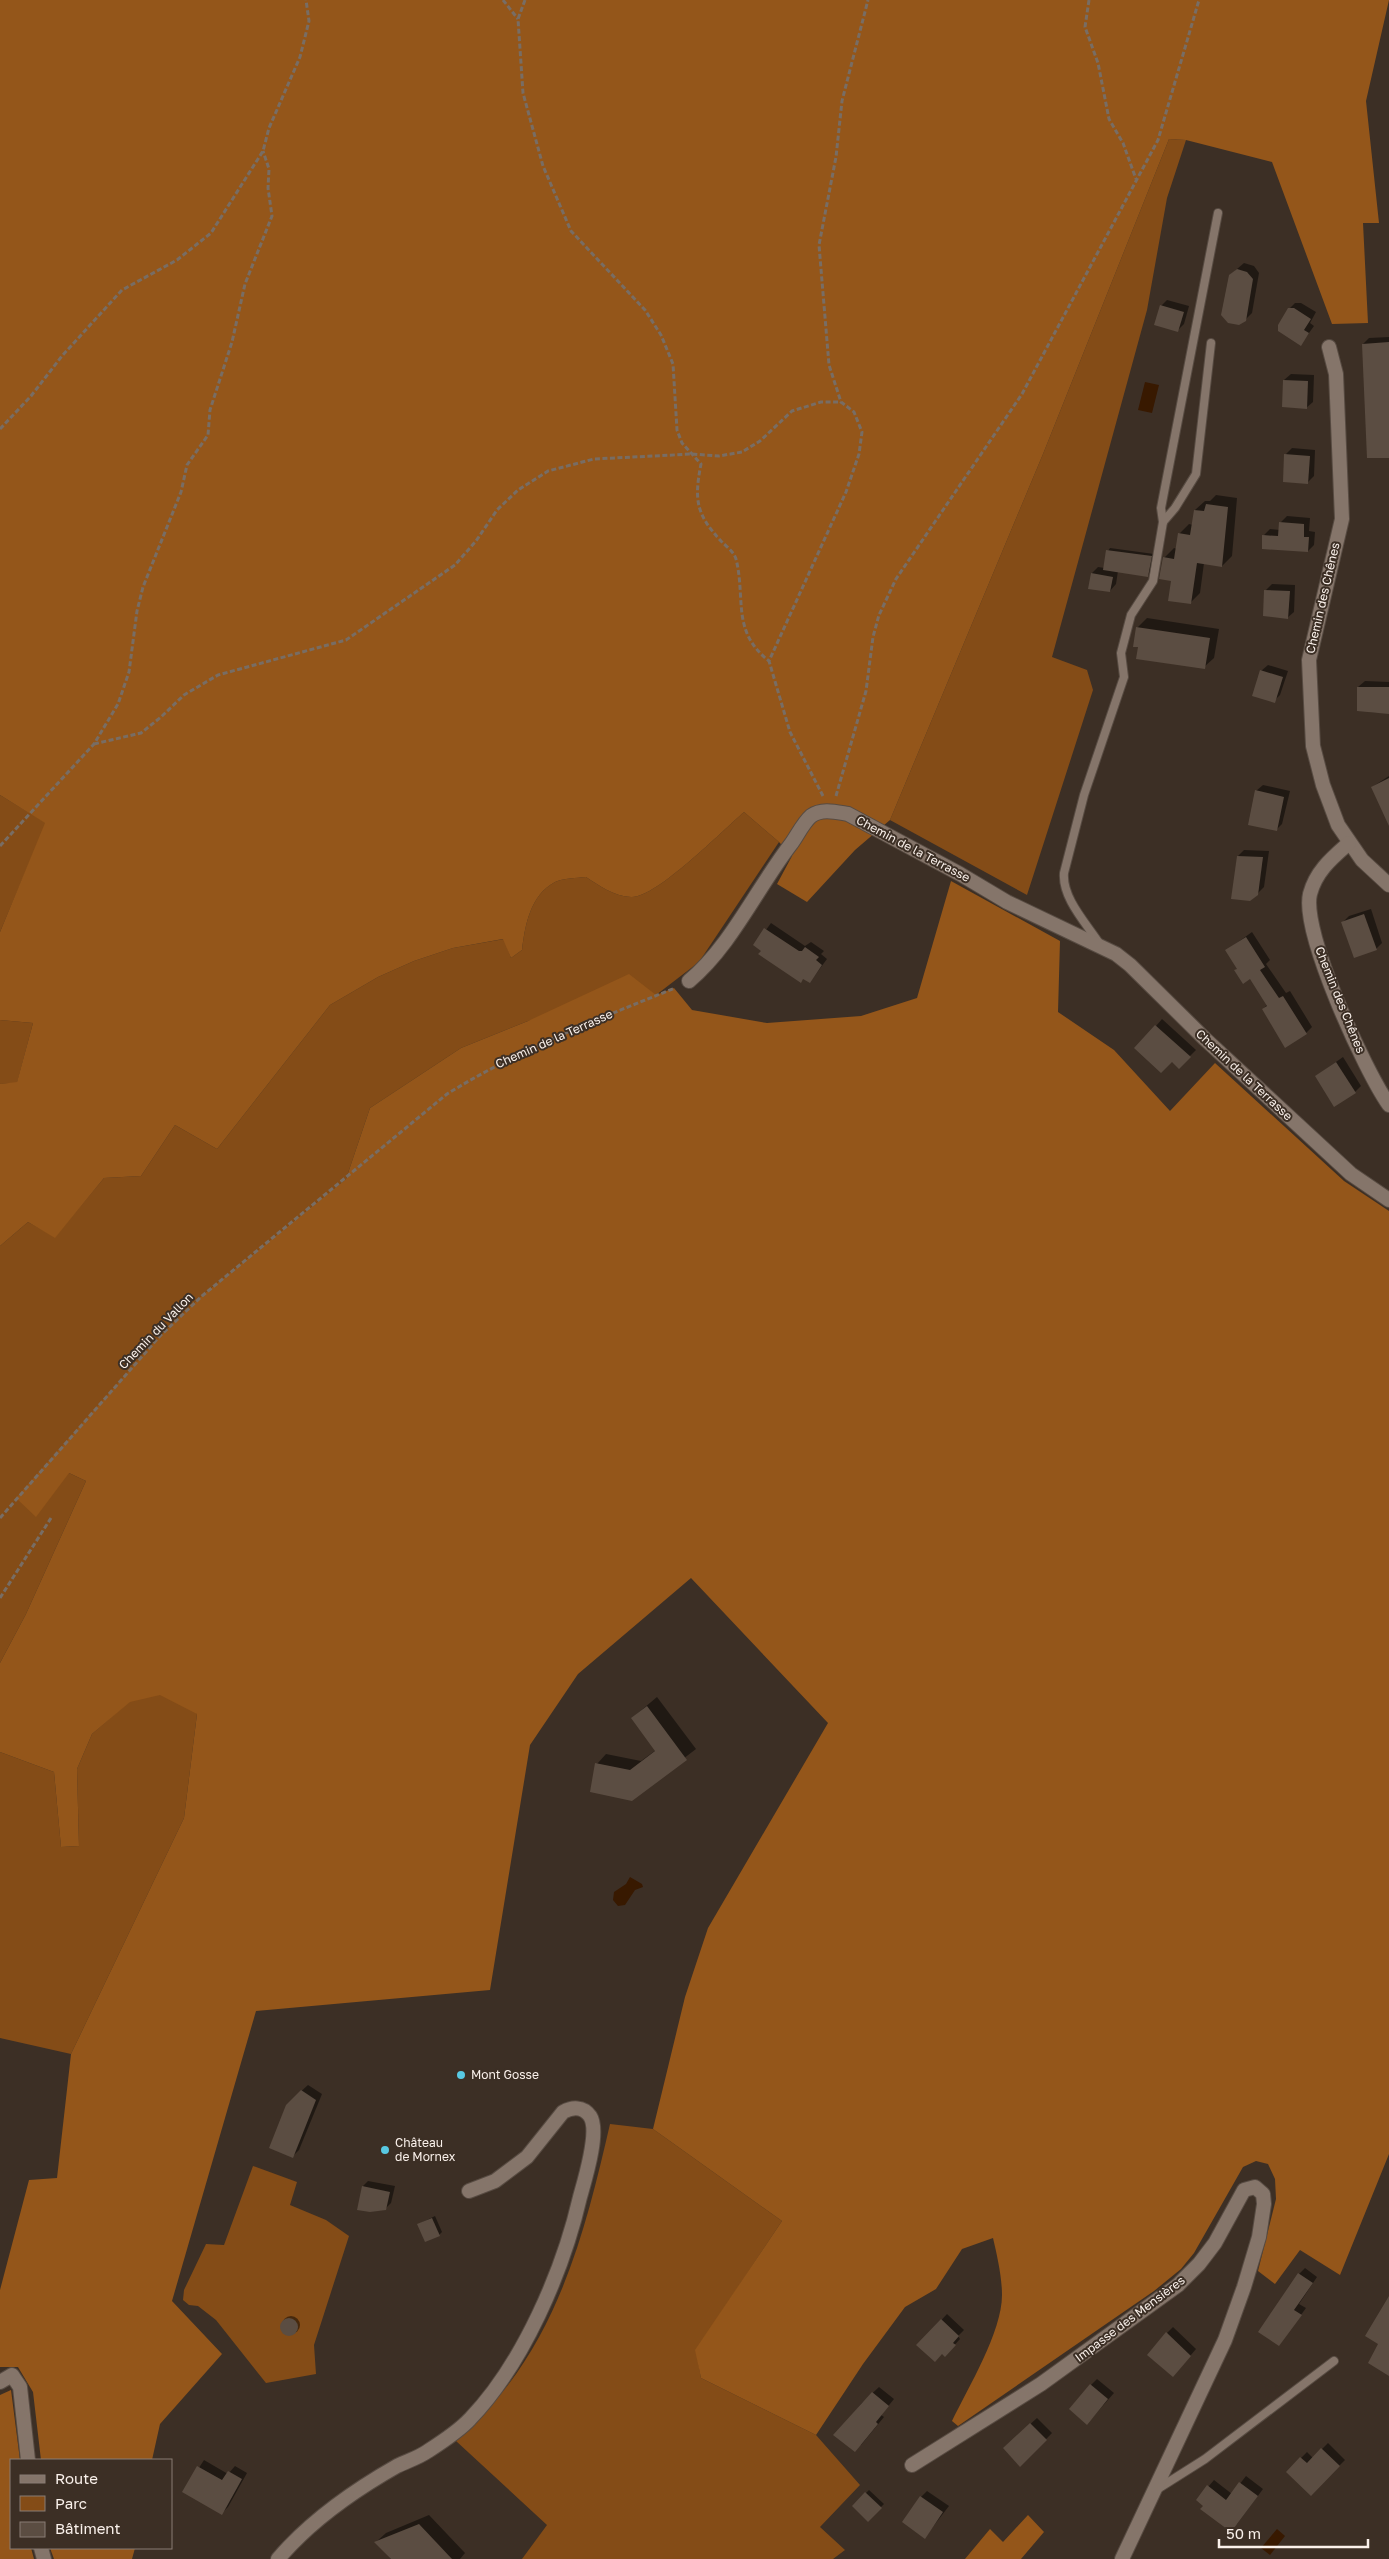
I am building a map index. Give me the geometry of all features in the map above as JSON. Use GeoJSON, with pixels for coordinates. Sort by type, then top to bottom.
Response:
{"type":"FeatureCollection","features":[{"type":"Feature","properties":{"kind":"street","name":"Chemin des Chênes"},"geometry":{"type":"LineString","coordinates":[[1329,347],[1336,374],[1342,519],[1309,660],[1313,746],[1322,785],[1329,805],[1349,843],[1362,860],[1389,885]]}},
{"type":"Feature","properties":{"kind":"street","name":"Chemin de la Terrasse"},"geometry":{"type":"LineString","coordinates":[[833,811],[848,814],[960,874],[1007,902],[1100,945],[1130,965],[1205,1039],[1351,1174],[1389,1200]]}},
{"type":"Feature","properties":{"kind":"street"},"geometry":{"type":"LineString","coordinates":[[689,981],[712,959],[776,863],[811,817],[820,812],[833,811]]}},
{"type":"Feature","properties":{"kind":"street","name":"Chemin des Chênes"},"geometry":{"type":"LineString","coordinates":[[1349,843],[1322,868],[1314,882],[1309,901],[1310,919],[1346,1024],[1389,1105]]}},
{"type":"Feature","properties":{"kind":"street"},"geometry":{"type":"LineString","coordinates":[[278,2559],[290,2546],[345,2498],[398,2466],[426,2452],[469,2420],[491,2394],[540,2311],[562,2260],[575,2221],[590,2157],[594,2124],[589,2114],[581,2108],[571,2108],[563,2112],[526,2157],[496,2181],[469,2192]]}},
{"type":"Feature","properties":{"kind":"street","name":"Impasse des Mensières"},"geometry":{"type":"LineString","coordinates":[[912,2465],[1041,2384],[1178,2285],[1199,2264],[1215,2243],[1244,2190],[1255,2187],[1263,2194],[1264,2204],[1259,2237],[1244,2287],[1225,2340],[1122,2559]]}},
{"type":"Feature","properties":{"kind":"street"},"geometry":{"type":"LineString","coordinates":[[0,2382],[12,2375],[20,2387],[28,2459]]}},
{"type":"Feature","properties":{"kind":"lane"},"geometry":{"type":"LineString","coordinates":[[1100,945],[1067,892],[1063,883],[1064,873],[1084,795],[1124,677],[1120,653],[1131,615],[1153,581],[1163,522],[1161,508],[1218,214]]}},
{"type":"Feature","properties":{"kind":"lane"},"geometry":{"type":"LineString","coordinates":[[1163,522],[1176,508],[1196,474],[1211,343]]}},
{"type":"Feature","properties":{"kind":"lane"},"geometry":{"type":"LineString","coordinates":[[1152,2492],[1170,2483],[1205,2459],[1334,2360]]}},
{"type":"Feature","properties":{"kind":"path"},"geometry":{"type":"LineString","coordinates":[[0,428],[31,396],[62,356],[122,290],[177,260],[211,234],[263,151],[269,128],[300,57],[309,21],[306,0]]}},
{"type":"Feature","properties":{"kind":"path"},"geometry":{"type":"LineString","coordinates":[[503,0],[518,19]]}},
{"type":"Feature","properties":{"kind":"path"},"geometry":{"type":"LineString","coordinates":[[524,0],[518,19],[523,93],[543,166],[556,200],[571,231],[646,310],[661,335],[673,364],[677,430],[682,443],[701,464],[696,490],[700,511],[711,530],[735,557],[745,632],[756,650],[769,661],[790,732],[817,786],[833,811]]}},
{"type":"Feature","properties":{"kind":"path"},"geometry":{"type":"LineString","coordinates":[[769,661],[846,492],[859,454],[862,432],[854,412],[841,402],[828,365],[819,245],[836,157],[842,101],[868,0]]}},
{"type":"Feature","properties":{"kind":"path"},"geometry":{"type":"LineString","coordinates":[[1089,0],[1085,27],[1098,63],[1109,120],[1122,143],[1137,180]]}},
{"type":"Feature","properties":{"kind":"path"},"geometry":{"type":"LineString","coordinates":[[833,811],[866,691],[873,637],[879,615],[896,579],[1022,394],[1158,140],[1199,0]]}},
{"type":"Feature","properties":{"kind":"path"},"geometry":{"type":"LineString","coordinates":[[0,846],[94,744],[121,696],[129,672],[137,611],[144,588],[181,492],[187,466],[208,435],[210,410],[232,342],[244,284],[272,216],[268,188],[269,169],[263,151]]}},
{"type":"Feature","properties":{"kind":"path"},"geometry":{"type":"LineString","coordinates":[[94,744],[141,733],[184,695],[218,675],[346,640],[455,565],[476,541],[497,510],[518,490],[548,471],[594,459],[692,454],[719,456],[742,452],[760,441],[792,411],[821,402],[841,402]]}},
{"type":"Feature","properties":{"kind":"path","name":"Chemin de la Terrasse"},"geometry":{"type":"LineString","coordinates":[[346,1179],[447,1094],[490,1067],[555,1036],[689,981]]}},
{"type":"Feature","properties":{"kind":"path","name":"Chemin du Vallon"},"geometry":{"type":"LineString","coordinates":[[0,1518],[160,1336],[202,1296],[346,1179]]}},
{"type":"Feature","properties":{"kind":"path"},"geometry":{"type":"LineString","coordinates":[[0,1599],[51,1518]]}},
{"type":"Feature","properties":{"kind":"green space"},"geometry":{"type":"Polygon","coordinates":[[[1169,139],[1186,140],[1167,198],[1147,310],[1052,657],[1087,670],[1093,690],[1027,895],[890,820],[1043,454],[1169,139]]]}},
{"type":"Feature","properties":{"kind":"green space"},"geometry":{"type":"Polygon","coordinates":[[[0,795],[46,823],[0,932],[0,795]]]}},
{"type":"Feature","properties":{"kind":"green space"},"geometry":{"type":"Polygon","coordinates":[[[744,812],[779,842],[699,962],[656,995],[528,1021],[461,1048],[370,1108],[346,1179],[201,1296],[160,1336],[69,1473],[86,1481],[26,1614],[0,1663],[0,1246],[28,1222],[55,1237],[104,1178],[141,1176],[175,1125],[217,1149],[330,1005],[378,977],[414,961],[453,948],[504,939],[511,958],[522,950],[527,921],[534,903],[555,882],[586,877],[618,895],[631,897],[642,895],[672,876],[744,812]]]}},
{"type":"Feature","properties":{"kind":"green space"},"geometry":{"type":"Polygon","coordinates":[[[0,1020],[33,1023],[17,1083],[0,1084],[0,1020]]]}},
{"type":"Feature","properties":{"kind":"green space"},"geometry":{"type":"Polygon","coordinates":[[[158,1646],[197,1714],[184,1818],[71,2054],[0,2038],[0,1752],[54,1772],[61,1847],[79,1846],[77,1769],[92,1734],[130,1701],[158,1646]]]}},
{"type":"Feature","properties":{"kind":"green space"},"geometry":{"type":"Polygon","coordinates":[[[610,2124],[653,2129],[782,2221],[696,2350],[701,2378],[816,2435],[860,2485],[820,2527],[845,2550],[833,2559],[522,2559],[547,2525],[456,2441],[508,2385],[528,2356],[545,2325],[560,2293],[584,2227],[610,2124]]]}},
{"type":"Feature","properties":{"kind":"green space"},"geometry":{"type":"Polygon","coordinates":[[[253,2166],[297,2182],[290,2205],[326,2220],[349,2236],[314,2345],[316,2374],[266,2383],[216,2320],[198,2306],[189,2305],[183,2300],[184,2290],[206,2244],[224,2245],[253,2166]]]}},
{"type":"Feature","properties":{"kind":"shaded area"},"geometry":{"type":"Polygon","coordinates":[[[0,0],[1389,0],[1366,101],[1379,223],[1363,223],[1368,323],[1332,324],[1272,162],[1186,140],[1169,139],[1043,454],[890,820],[855,850],[807,902],[777,884],[792,856],[779,842],[744,812],[672,876],[642,895],[631,897],[618,895],[586,877],[555,882],[534,903],[527,921],[522,950],[511,958],[503,939],[453,948],[414,961],[378,977],[330,1005],[217,1149],[175,1125],[141,1176],[104,1178],[55,1238],[28,1222],[0,1246],[0,1084],[17,1082],[33,1023],[0,1020],[0,932],[45,823],[0,795],[0,0]]]}},
{"type":"Feature","properties":{"kind":"shaded area"},"geometry":{"type":"Polygon","coordinates":[[[1145,382],[1159,385],[1152,413],[1138,410],[1145,382]]]}},
{"type":"Feature","properties":{"kind":"shaded area"},"geometry":{"type":"Polygon","coordinates":[[[951,881],[1060,941],[1058,1012],[1114,1050],[1170,1111],[1215,1063],[1344,1181],[1389,1211],[1389,2154],[1340,2275],[1300,2250],[1275,2284],[1258,2271],[1276,2199],[1275,2179],[1268,2164],[1256,2161],[1243,2167],[1194,2253],[1181,2269],[1154,2291],[958,2426],[952,2421],[983,2360],[1001,2310],[1001,2281],[993,2238],[962,2249],[936,2289],[905,2307],[863,2364],[816,2435],[701,2378],[695,2350],[782,2221],[653,2129],[685,1997],[708,1928],[828,1723],[691,1578],[578,1674],[530,1745],[490,1990],[256,2011],[172,2301],[222,2354],[160,2424],[152,2459],[41,2459],[33,2392],[18,2367],[0,2367],[0,2290],[29,2180],[57,2178],[71,2054],[184,1818],[197,1714],[160,1695],[130,1702],[92,1734],[77,1769],[79,1846],[61,1847],[54,1772],[0,1752],[0,1663],[26,1614],[86,1481],[69,1473],[36,1517],[16,1498],[160,1336],[201,1296],[346,1179],[370,1108],[461,1048],[528,1021],[629,974],[656,995],[674,988],[692,1010],[767,1023],[861,1016],[917,998],[951,881]]]}},
{"type":"Feature","properties":{"kind":"shaded area"},"geometry":{"type":"Polygon","coordinates":[[[630,1877],[642,1884],[643,1887],[635,1890],[625,1905],[618,1906],[613,1900],[614,1892],[626,1884],[630,1877]]]}},
{"type":"Feature","properties":{"kind":"shaded area"},"geometry":{"type":"Polygon","coordinates":[[[11,2390],[20,2459],[10,2459],[10,2549],[31,2549],[34,2559],[0,2559],[0,2395],[11,2390]]]}},
{"type":"Feature","properties":{"kind":"shaded area"},"geometry":{"type":"Polygon","coordinates":[[[1028,2515],[1044,2532],[1021,2559],[965,2559],[990,2529],[1003,2542],[1028,2515]]]}},
{"type":"Feature","properties":{"kind":"shaded area"},"geometry":{"type":"Polygon","coordinates":[[[1277,2529],[1285,2536],[1270,2555],[1261,2548],[1277,2529]]]}},
{"type":"Feature","properties":{"kind":"shaded area"},"geometry":{"type":"Polygon","coordinates":[[[50,2549],[135,2549],[132,2559],[54,2559],[50,2549]]]}},
{"type":"Feature","properties":{"kind":"building"},"geometry":{"type":"Polygon","coordinates":[[[1237,269],[1247,272],[1253,279],[1246,321],[1239,325],[1228,323],[1221,315],[1229,275],[1237,269]]]}},
{"type":"Feature","properties":{"kind":"building"},"geometry":{"type":"Polygon","coordinates":[[[1160,305],[1184,312],[1178,332],[1154,325],[1160,305]]]}},
{"type":"Feature","properties":{"kind":"building"},"geometry":{"type":"Polygon","coordinates":[[[1288,308],[1294,308],[1311,319],[1304,330],[1309,333],[1301,346],[1278,331],[1278,325],[1288,308]]]}},
{"type":"Feature","properties":{"kind":"building"},"geometry":{"type":"Polygon","coordinates":[[[1389,342],[1389,458],[1367,458],[1362,344],[1389,342]]]}},
{"type":"Feature","properties":{"kind":"building"},"geometry":{"type":"Polygon","coordinates":[[[1283,380],[1308,381],[1307,409],[1282,407],[1283,380]]]}},
{"type":"Feature","properties":{"kind":"building"},"geometry":{"type":"Polygon","coordinates":[[[1284,454],[1310,456],[1308,484],[1283,482],[1284,454]]]}},
{"type":"Feature","properties":{"kind":"building"},"geometry":{"type":"Polygon","coordinates":[[[1206,504],[1228,507],[1222,567],[1197,563],[1191,604],[1168,601],[1171,581],[1159,579],[1163,557],[1174,559],[1178,533],[1190,535],[1194,510],[1204,511],[1206,504]]]}},
{"type":"Feature","properties":{"kind":"building"},"geometry":{"type":"Polygon","coordinates":[[[1279,522],[1304,524],[1304,537],[1309,537],[1308,552],[1262,549],[1262,535],[1278,536],[1279,522]]]}},
{"type":"Feature","properties":{"kind":"building"},"geometry":{"type":"Polygon","coordinates":[[[1106,550],[1152,556],[1148,577],[1103,570],[1106,550]]]}},
{"type":"Feature","properties":{"kind":"building"},"geometry":{"type":"Polygon","coordinates":[[[1091,573],[1113,577],[1110,592],[1088,589],[1091,573]]]}},
{"type":"Feature","properties":{"kind":"building"},"geometry":{"type":"Polygon","coordinates":[[[1264,590],[1290,591],[1288,619],[1263,616],[1264,590]]]}},
{"type":"Feature","properties":{"kind":"building"},"geometry":{"type":"Polygon","coordinates":[[[1136,627],[1210,638],[1205,669],[1136,659],[1138,647],[1133,647],[1136,627]]]}},
{"type":"Feature","properties":{"kind":"building"},"geometry":{"type":"Polygon","coordinates":[[[1260,670],[1283,677],[1275,703],[1252,696],[1260,670]]]}},
{"type":"Feature","properties":{"kind":"building"},"geometry":{"type":"Polygon","coordinates":[[[1357,687],[1389,687],[1389,714],[1357,711],[1357,687]]]}},
{"type":"Feature","properties":{"kind":"building"},"geometry":{"type":"Polygon","coordinates":[[[1389,778],[1389,826],[1371,787],[1389,778]]]}},
{"type":"Feature","properties":{"kind":"building"},"geometry":{"type":"Polygon","coordinates":[[[1255,790],[1284,797],[1277,831],[1248,825],[1255,790]]]}},
{"type":"Feature","properties":{"kind":"building"},"geometry":{"type":"Polygon","coordinates":[[[1237,856],[1263,857],[1258,895],[1250,901],[1231,899],[1237,856]]]}},
{"type":"Feature","properties":{"kind":"building"},"geometry":{"type":"Polygon","coordinates":[[[1364,914],[1377,950],[1354,958],[1341,922],[1364,914]]]}},
{"type":"Feature","properties":{"kind":"building"},"geometry":{"type":"Polygon","coordinates":[[[764,928],[799,951],[802,951],[805,947],[819,957],[816,960],[822,965],[810,983],[803,979],[801,983],[758,954],[761,951],[753,945],[764,928]]]}},
{"type":"Feature","properties":{"kind":"building"},"geometry":{"type":"Polygon","coordinates":[[[1246,937],[1265,967],[1260,970],[1279,998],[1283,996],[1307,1034],[1285,1048],[1262,1009],[1267,1006],[1250,979],[1243,984],[1234,970],[1237,969],[1225,950],[1246,937]]]}},
{"type":"Feature","properties":{"kind":"building"},"geometry":{"type":"Polygon","coordinates":[[[1155,1025],[1191,1057],[1179,1069],[1172,1062],[1161,1073],[1134,1048],[1155,1025]]]}},
{"type":"Feature","properties":{"kind":"building"},"geometry":{"type":"Polygon","coordinates":[[[1336,1062],[1356,1093],[1334,1107],[1315,1076],[1336,1062]]]}},
{"type":"Feature","properties":{"kind":"building"},"geometry":{"type":"Polygon","coordinates":[[[647,1706],[687,1760],[632,1801],[590,1792],[595,1763],[630,1770],[655,1751],[631,1718],[647,1706]]]}},
{"type":"Feature","properties":{"kind":"building"},"geometry":{"type":"Polygon","coordinates":[[[301,2090],[316,2100],[293,2158],[269,2148],[286,2105],[301,2090]]]}},
{"type":"Feature","properties":{"kind":"building"},"geometry":{"type":"Polygon","coordinates":[[[362,2186],[390,2192],[386,2210],[370,2212],[357,2210],[362,2186]]]}},
{"type":"Feature","properties":{"kind":"building"},"geometry":{"type":"Polygon","coordinates":[[[432,2218],[440,2236],[425,2242],[417,2224],[432,2218]]]}},
{"type":"Feature","properties":{"kind":"building"},"geometry":{"type":"Polygon","coordinates":[[[1298,2273],[1313,2283],[1294,2310],[1302,2315],[1279,2346],[1258,2332],[1298,2273]]]}},
{"type":"Feature","properties":{"kind":"building"},"geometry":{"type":"Polygon","coordinates":[[[1389,2296],[1389,2376],[1368,2363],[1378,2344],[1365,2336],[1389,2296]]]}},
{"type":"Feature","properties":{"kind":"building"},"geometry":{"type":"Polygon","coordinates":[[[289,2318],[295,2321],[298,2327],[295,2333],[289,2336],[283,2333],[280,2327],[283,2321],[289,2318]]]}},
{"type":"Feature","properties":{"kind":"building"},"geometry":{"type":"Polygon","coordinates":[[[941,2319],[959,2336],[953,2343],[956,2345],[945,2357],[942,2354],[935,2362],[916,2345],[941,2319]]]}},
{"type":"Feature","properties":{"kind":"building"},"geometry":{"type":"Polygon","coordinates":[[[1166,2332],[1191,2356],[1173,2377],[1147,2355],[1166,2332]]]}},
{"type":"Feature","properties":{"kind":"building"},"geometry":{"type":"Polygon","coordinates":[[[1090,2384],[1108,2399],[1087,2425],[1069,2409],[1090,2384]]]}},
{"type":"Feature","properties":{"kind":"building"},"geometry":{"type":"Polygon","coordinates":[[[872,2392],[889,2406],[876,2422],[878,2424],[855,2452],[833,2435],[872,2392]]]}},
{"type":"Feature","properties":{"kind":"building"},"geometry":{"type":"Polygon","coordinates":[[[1030,2423],[1047,2440],[1020,2467],[1003,2448],[1030,2423]]]}},
{"type":"Feature","properties":{"kind":"building"},"geometry":{"type":"Polygon","coordinates":[[[1321,2448],[1340,2466],[1311,2496],[1286,2472],[1300,2457],[1307,2463],[1321,2448]]]}},
{"type":"Feature","properties":{"kind":"building"},"geometry":{"type":"Polygon","coordinates":[[[197,2466],[222,2480],[228,2471],[242,2479],[222,2515],[182,2492],[197,2466]]]}},
{"type":"Feature","properties":{"kind":"building"},"geometry":{"type":"Polygon","coordinates":[[[1239,2482],[1258,2496],[1231,2532],[1200,2509],[1203,2506],[1196,2500],[1207,2485],[1226,2500],[1239,2482]]]}},
{"type":"Feature","properties":{"kind":"building"},"geometry":{"type":"Polygon","coordinates":[[[865,2492],[882,2508],[868,2522],[852,2506],[865,2492]]]}},
{"type":"Feature","properties":{"kind":"building"},"geometry":{"type":"Polygon","coordinates":[[[920,2496],[943,2512],[925,2539],[902,2522],[920,2496]]]}},
{"type":"Feature","properties":{"kind":"building"},"geometry":{"type":"Polygon","coordinates":[[[419,2524],[452,2559],[391,2559],[374,2542],[419,2524]]]}},
{"type":"Feature","properties":{"kind":"place","name":"Mont Gosse"},"geometry":{"type":"Point","coordinates":[461,2075]}},
{"type":"Feature","properties":{"kind":"place","name":"Château de Mornex"},"geometry":{"type":"Point","coordinates":[385,2150]}}]}
